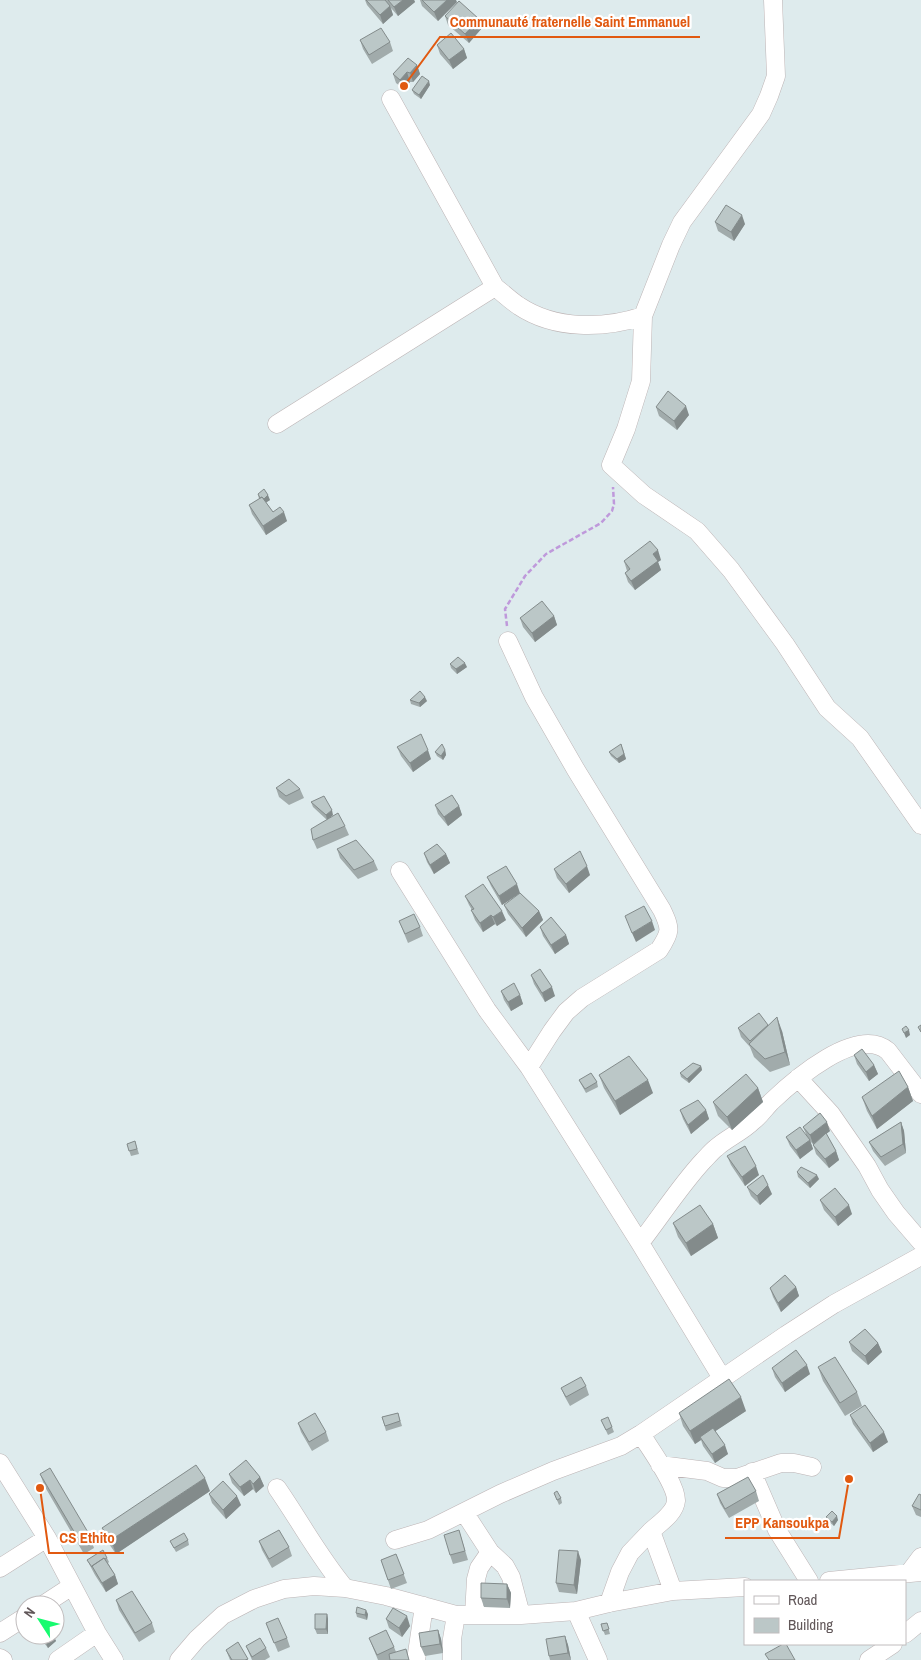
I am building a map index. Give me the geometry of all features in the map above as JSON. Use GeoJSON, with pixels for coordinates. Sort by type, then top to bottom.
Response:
{"type":"FeatureCollection","features":[{"type":"Feature","properties":{"kind":"street"},"geometry":{"type":"LineString","coordinates":[[773,0],[776,76],[761,114],[682,222],[671,245],[643,316],[641,381],[612,465],[644,495],[697,531],[731,570],[785,644],[827,708],[860,738],[921,825]]}},
{"type":"Feature","properties":{"kind":"street"},"geometry":{"type":"LineString","coordinates":[[391,99],[495,287],[520,306],[547,320],[590,326],[625,322],[643,316]]}},
{"type":"Feature","properties":{"kind":"street"},"geometry":{"type":"LineString","coordinates":[[277,424],[495,287]]}},
{"type":"Feature","properties":{"kind":"street"},"geometry":{"type":"LineString","coordinates":[[508,641],[534,697],[576,770],[662,910],[669,925],[667,938],[659,950],[582,998],[566,1012],[529,1067]]}},
{"type":"Feature","properties":{"kind":"street"},"geometry":{"type":"LineString","coordinates":[[400,871],[487,1010],[529,1067],[640,1243],[722,1378]]}},
{"type":"Feature","properties":{"kind":"street"},"geometry":{"type":"LineString","coordinates":[[640,1243],[701,1163],[717,1147],[754,1121],[771,1102],[798,1078],[820,1062],[840,1051],[860,1045],[874,1044],[882,1046],[888,1051],[921,1094]]}},
{"type":"Feature","properties":{"kind":"street"},"geometry":{"type":"LineString","coordinates":[[798,1078],[836,1120],[896,1213],[921,1242]]}},
{"type":"Feature","properties":{"kind":"street"},"geometry":{"type":"LineString","coordinates":[[395,1540],[428,1530],[500,1494],[553,1471],[621,1446],[834,1304],[921,1256]]}},
{"type":"Feature","properties":{"kind":"street"},"geometry":{"type":"LineString","coordinates":[[610,1603],[620,1572],[630,1553],[669,1514],[676,1502],[674,1488],[641,1434]]}},
{"type":"Feature","properties":{"kind":"street"},"geometry":{"type":"LineString","coordinates":[[0,1463],[47,1538],[97,1633],[114,1660]]}},
{"type":"Feature","properties":{"kind":"street"},"geometry":{"type":"LineString","coordinates":[[660,1465],[707,1471],[723,1478],[737,1478],[781,1463],[794,1463],[812,1467]]}},
{"type":"Feature","properties":{"kind":"street"},"geometry":{"type":"LineString","coordinates":[[752,1472],[777,1530],[809,1580]]}},
{"type":"Feature","properties":{"kind":"street"},"geometry":{"type":"LineString","coordinates":[[277,1488],[329,1570],[345,1588]]}},
{"type":"Feature","properties":{"kind":"street"},"geometry":{"type":"LineString","coordinates":[[464,1512],[490,1552],[505,1566],[511,1577],[521,1615]]}},
{"type":"Feature","properties":{"kind":"street"},"geometry":{"type":"LineString","coordinates":[[651,1531],[673,1591]]}},
{"type":"Feature","properties":{"kind":"street"},"geometry":{"type":"LineString","coordinates":[[0,1568],[47,1538]]}},
{"type":"Feature","properties":{"kind":"street"},"geometry":{"type":"LineString","coordinates":[[474,1614],[476,1578],[479,1568],[490,1552]]}},
{"type":"Feature","properties":{"kind":"street"},"geometry":{"type":"LineString","coordinates":[[840,1580],[915,1573],[921,1557]]}},
{"type":"Feature","properties":{"kind":"street"},"geometry":{"type":"LineString","coordinates":[[58,1595],[72,1586]]}},
{"type":"Feature","properties":{"kind":"street"},"geometry":{"type":"LineString","coordinates":[[179,1660],[197,1639],[223,1615],[254,1598],[292,1588],[314,1586],[345,1588],[386,1596],[456,1615],[521,1615],[576,1611],[673,1591],[744,1587]]}},
{"type":"Feature","properties":{"kind":"street"},"geometry":{"type":"LineString","coordinates":[[416,1660],[424,1606]]}},
{"type":"Feature","properties":{"kind":"street"},"geometry":{"type":"LineString","coordinates":[[576,1611],[598,1660]]}},
{"type":"Feature","properties":{"kind":"street"},"geometry":{"type":"LineString","coordinates":[[452,1660],[452,1639],[456,1615]]}},
{"type":"Feature","properties":{"kind":"street"},"geometry":{"type":"LineString","coordinates":[[906,1633],[921,1621]]}},
{"type":"Feature","properties":{"kind":"street"},"geometry":{"type":"LineString","coordinates":[[0,1633],[15,1623]]}},
{"type":"Feature","properties":{"kind":"street"},"geometry":{"type":"LineString","coordinates":[[58,1660],[97,1633]]}},
{"type":"Feature","properties":{"kind":"street"},"geometry":{"type":"LineString","coordinates":[[869,1660],[892,1645]]}},
{"type":"Feature","properties":{"kind":"path"},"geometry":{"type":"LineString","coordinates":[[508,641],[506,609],[525,576],[546,554],[601,523],[612,511],[614,504],[612,465]]}},
{"type":"Feature","properties":{"kind":"building"},"geometry":{"type":"Polygon","coordinates":[[[366,0],[385,0],[390,6],[380,15],[366,0]]]}},
{"type":"Feature","properties":{"kind":"building"},"geometry":{"type":"Polygon","coordinates":[[[388,0],[403,0],[394,7],[388,0]]]}},
{"type":"Feature","properties":{"kind":"building"},"geometry":{"type":"Polygon","coordinates":[[[422,0],[447,0],[434,12],[422,0]]]}},
{"type":"Feature","properties":{"kind":"building"},"geometry":{"type":"Polygon","coordinates":[[[459,1],[479,19],[465,34],[445,16],[459,1]]]}},
{"type":"Feature","properties":{"kind":"building"},"geometry":{"type":"Polygon","coordinates":[[[381,28],[390,42],[369,55],[360,40],[381,28]]]}},
{"type":"Feature","properties":{"kind":"building"},"geometry":{"type":"Polygon","coordinates":[[[451,33],[464,49],[449,60],[437,45],[451,33]]]}},
{"type":"Feature","properties":{"kind":"building"},"geometry":{"type":"Polygon","coordinates":[[[408,58],[417,65],[400,80],[393,74],[408,58]]]}},
{"type":"Feature","properties":{"kind":"building"},"geometry":{"type":"Polygon","coordinates":[[[422,76],[429,81],[419,95],[412,90],[422,76]]]}},
{"type":"Feature","properties":{"kind":"building"},"geometry":{"type":"Polygon","coordinates":[[[726,205],[742,215],[731,232],[715,222],[726,205]]]}},
{"type":"Feature","properties":{"kind":"building"},"geometry":{"type":"Polygon","coordinates":[[[668,391],[686,406],[674,421],[656,407],[668,391]]]}},
{"type":"Feature","properties":{"kind":"building"},"geometry":{"type":"Polygon","coordinates":[[[264,489],[268,495],[264,499],[260,498],[258,494],[264,489]]]}},
{"type":"Feature","properties":{"kind":"building"},"geometry":{"type":"Polygon","coordinates":[[[262,497],[273,512],[280,507],[284,512],[263,526],[249,505],[262,497]]]}},
{"type":"Feature","properties":{"kind":"building"},"geometry":{"type":"Polygon","coordinates":[[[650,541],[658,550],[653,554],[658,561],[631,581],[625,573],[630,569],[624,561],[650,541]]]}},
{"type":"Feature","properties":{"kind":"building"},"geometry":{"type":"Polygon","coordinates":[[[542,601],[554,616],[532,633],[520,618],[542,601]]]}},
{"type":"Feature","properties":{"kind":"building"},"geometry":{"type":"Polygon","coordinates":[[[458,657],[465,663],[456,669],[450,664],[458,657]]]}},
{"type":"Feature","properties":{"kind":"building"},"geometry":{"type":"Polygon","coordinates":[[[420,691],[425,697],[419,703],[410,700],[420,691]]]}},
{"type":"Feature","properties":{"kind":"building"},"geometry":{"type":"Polygon","coordinates":[[[421,734],[428,750],[410,763],[397,747],[421,734]]]}},
{"type":"Feature","properties":{"kind":"building"},"geometry":{"type":"Polygon","coordinates":[[[442,744],[445,750],[441,756],[435,752],[442,744]]]}},
{"type":"Feature","properties":{"kind":"building"},"geometry":{"type":"Polygon","coordinates":[[[621,744],[624,754],[617,759],[609,752],[621,744]]]}},
{"type":"Feature","properties":{"kind":"building"},"geometry":{"type":"Polygon","coordinates":[[[289,779],[300,789],[286,796],[276,788],[289,779]]]}},
{"type":"Feature","properties":{"kind":"building"},"geometry":{"type":"Polygon","coordinates":[[[452,795],[459,806],[444,817],[435,805],[452,795]]]}},
{"type":"Feature","properties":{"kind":"building"},"geometry":{"type":"Polygon","coordinates":[[[324,796],[332,810],[326,815],[311,802],[324,796]]]}},
{"type":"Feature","properties":{"kind":"building"},"geometry":{"type":"Polygon","coordinates":[[[338,813],[345,826],[313,840],[311,829],[338,813]]]}},
{"type":"Feature","properties":{"kind":"building"},"geometry":{"type":"Polygon","coordinates":[[[356,840],[374,861],[354,870],[337,849],[356,840]]]}},
{"type":"Feature","properties":{"kind":"building"},"geometry":{"type":"Polygon","coordinates":[[[437,844],[446,854],[430,865],[424,853],[437,844]]]}},
{"type":"Feature","properties":{"kind":"building"},"geometry":{"type":"Polygon","coordinates":[[[580,851],[587,866],[566,884],[554,869],[580,851]]]}},
{"type":"Feature","properties":{"kind":"building"},"geometry":{"type":"Polygon","coordinates":[[[506,866],[517,884],[499,896],[487,877],[506,866]]]}},
{"type":"Feature","properties":{"kind":"building"},"geometry":{"type":"Polygon","coordinates":[[[483,884],[502,911],[493,917],[491,915],[480,923],[471,910],[474,909],[465,896],[483,884]]]}},
{"type":"Feature","properties":{"kind":"building"},"geometry":{"type":"Polygon","coordinates":[[[520,893],[539,911],[522,928],[504,905],[520,893]]]}},
{"type":"Feature","properties":{"kind":"building"},"geometry":{"type":"Polygon","coordinates":[[[644,906],[652,921],[632,933],[625,916],[644,906]]]}},
{"type":"Feature","properties":{"kind":"building"},"geometry":{"type":"Polygon","coordinates":[[[414,914],[420,927],[405,934],[399,921],[414,914]]]}},
{"type":"Feature","properties":{"kind":"building"},"geometry":{"type":"Polygon","coordinates":[[[551,917],[566,935],[551,945],[540,927],[551,917]]]}},
{"type":"Feature","properties":{"kind":"building"},"geometry":{"type":"Polygon","coordinates":[[[540,969],[552,987],[542,993],[531,975],[540,969]]]}},
{"type":"Feature","properties":{"kind":"building"},"geometry":{"type":"Polygon","coordinates":[[[514,983],[520,995],[508,1002],[501,991],[514,983]]]}},
{"type":"Feature","properties":{"kind":"building"},"geometry":{"type":"Polygon","coordinates":[[[759,1013],[768,1025],[750,1041],[738,1028],[759,1013]]]}},
{"type":"Feature","properties":{"kind":"building"},"geometry":{"type":"Polygon","coordinates":[[[777,1017],[785,1052],[765,1059],[749,1044],[777,1017]]]}},
{"type":"Feature","properties":{"kind":"building"},"geometry":{"type":"Polygon","coordinates":[[[906,1026],[909,1030],[904,1033],[902,1029],[906,1026]]]}},
{"type":"Feature","properties":{"kind":"building"},"geometry":{"type":"Polygon","coordinates":[[[862,1049],[874,1065],[866,1072],[854,1055],[862,1049]]]}},
{"type":"Feature","properties":{"kind":"building"},"geometry":{"type":"Polygon","coordinates":[[[629,1056],[648,1080],[615,1101],[599,1075],[629,1056]]]}},
{"type":"Feature","properties":{"kind":"building"},"geometry":{"type":"Polygon","coordinates":[[[693,1063],[701,1066],[687,1079],[680,1073],[693,1063]]]}},
{"type":"Feature","properties":{"kind":"building"},"geometry":{"type":"Polygon","coordinates":[[[899,1071],[908,1087],[872,1116],[862,1097],[899,1071]]]}},
{"type":"Feature","properties":{"kind":"building"},"geometry":{"type":"Polygon","coordinates":[[[591,1073],[597,1082],[585,1089],[579,1080],[591,1073]]]}},
{"type":"Feature","properties":{"kind":"building"},"geometry":{"type":"Polygon","coordinates":[[[746,1074],[758,1088],[727,1117],[713,1102],[746,1074]]]}},
{"type":"Feature","properties":{"kind":"building"},"geometry":{"type":"Polygon","coordinates":[[[698,1100],[706,1110],[688,1125],[680,1110],[698,1100]]]}},
{"type":"Feature","properties":{"kind":"building"},"geometry":{"type":"Polygon","coordinates":[[[820,1113],[827,1122],[810,1135],[803,1127],[820,1113]]]}},
{"type":"Feature","properties":{"kind":"building"},"geometry":{"type":"Polygon","coordinates":[[[901,1122],[903,1144],[881,1157],[869,1142],[901,1122]]]}},
{"type":"Feature","properties":{"kind":"building"},"geometry":{"type":"Polygon","coordinates":[[[800,1127],[810,1140],[796,1150],[786,1137],[800,1127]]]}},
{"type":"Feature","properties":{"kind":"building"},"geometry":{"type":"Polygon","coordinates":[[[826,1133],[836,1151],[825,1159],[813,1145],[826,1133]]]}},
{"type":"Feature","properties":{"kind":"building"},"geometry":{"type":"Polygon","coordinates":[[[135,1141],[137,1149],[129,1151],[127,1144],[135,1141]]]}},
{"type":"Feature","properties":{"kind":"building"},"geometry":{"type":"Polygon","coordinates":[[[745,1146],[756,1166],[742,1177],[727,1156],[745,1146]]]}},
{"type":"Feature","properties":{"kind":"building"},"geometry":{"type":"Polygon","coordinates":[[[801,1167],[817,1175],[808,1183],[797,1172],[801,1167]]]}},
{"type":"Feature","properties":{"kind":"building"},"geometry":{"type":"Polygon","coordinates":[[[763,1175],[768,1185],[757,1196],[747,1187],[763,1175]]]}},
{"type":"Feature","properties":{"kind":"building"},"geometry":{"type":"Polygon","coordinates":[[[835,1188],[849,1205],[835,1217],[820,1200],[835,1188]]]}},
{"type":"Feature","properties":{"kind":"building"},"geometry":{"type":"Polygon","coordinates":[[[700,1205],[713,1224],[686,1243],[673,1223],[700,1205]]]}},
{"type":"Feature","properties":{"kind":"building"},"geometry":{"type":"Polygon","coordinates":[[[785,1275],[796,1287],[778,1303],[770,1288],[785,1275]]]}},
{"type":"Feature","properties":{"kind":"building"},"geometry":{"type":"Polygon","coordinates":[[[865,1329],[878,1343],[865,1356],[849,1342],[865,1329]]]}},
{"type":"Feature","properties":{"kind":"building"},"geometry":{"type":"Polygon","coordinates":[[[796,1350],[807,1365],[782,1383],[772,1368],[796,1350]]]}},
{"type":"Feature","properties":{"kind":"building"},"geometry":{"type":"Polygon","coordinates":[[[835,1357],[857,1392],[840,1403],[818,1367],[835,1357]]]}},
{"type":"Feature","properties":{"kind":"building"},"geometry":{"type":"Polygon","coordinates":[[[581,1377],[586,1386],[566,1397],[561,1388],[581,1377]]]}},
{"type":"Feature","properties":{"kind":"building"},"geometry":{"type":"Polygon","coordinates":[[[729,1379],[741,1397],[690,1431],[679,1413],[729,1379]]]}},
{"type":"Feature","properties":{"kind":"building"},"geometry":{"type":"Polygon","coordinates":[[[865,1405],[884,1432],[870,1443],[850,1415],[865,1405]]]}},
{"type":"Feature","properties":{"kind":"building"},"geometry":{"type":"Polygon","coordinates":[[[315,1413],[326,1432],[309,1442],[298,1423],[315,1413]]]}},
{"type":"Feature","properties":{"kind":"building"},"geometry":{"type":"Polygon","coordinates":[[[398,1413],[400,1421],[385,1426],[382,1417],[398,1413]]]}},
{"type":"Feature","properties":{"kind":"building"},"geometry":{"type":"Polygon","coordinates":[[[608,1417],[612,1427],[606,1430],[601,1420],[608,1417]]]}},
{"type":"Feature","properties":{"kind":"building"},"geometry":{"type":"Polygon","coordinates":[[[713,1428],[725,1445],[712,1454],[700,1437],[713,1428]]]}},
{"type":"Feature","properties":{"kind":"building"},"geometry":{"type":"Polygon","coordinates":[[[246,1460],[260,1477],[253,1484],[250,1480],[240,1487],[229,1474],[246,1460]]]}},
{"type":"Feature","properties":{"kind":"building"},"geometry":{"type":"Polygon","coordinates":[[[196,1465],[205,1478],[111,1540],[102,1528],[196,1465]]]}},
{"type":"Feature","properties":{"kind":"building"},"geometry":{"type":"Polygon","coordinates":[[[50,1468],[89,1534],[79,1540],[40,1474],[50,1468]]]}},
{"type":"Feature","properties":{"kind":"building"},"geometry":{"type":"Polygon","coordinates":[[[748,1477],[756,1491],[725,1509],[717,1494],[748,1477]]]}},
{"type":"Feature","properties":{"kind":"building"},"geometry":{"type":"Polygon","coordinates":[[[223,1481],[237,1496],[223,1510],[209,1494],[223,1481]]]}},
{"type":"Feature","properties":{"kind":"building"},"geometry":{"type":"Polygon","coordinates":[[[557,1491],[561,1498],[557,1500],[554,1493],[557,1491]]]}},
{"type":"Feature","properties":{"kind":"building"},"geometry":{"type":"Polygon","coordinates":[[[919,1494],[921,1495],[921,1510],[912,1506],[919,1494]]]}},
{"type":"Feature","properties":{"kind":"building"},"geometry":{"type":"Polygon","coordinates":[[[832,1511],[837,1516],[832,1522],[826,1517],[832,1511]]]}},
{"type":"Feature","properties":{"kind":"building"},"geometry":{"type":"Polygon","coordinates":[[[279,1530],[289,1547],[269,1559],[259,1541],[279,1530]]]}},
{"type":"Feature","properties":{"kind":"building"},"geometry":{"type":"Polygon","coordinates":[[[459,1530],[465,1551],[450,1555],[444,1535],[459,1530]]]}},
{"type":"Feature","properties":{"kind":"building"},"geometry":{"type":"Polygon","coordinates":[[[184,1533],[188,1540],[174,1548],[170,1541],[184,1533]]]}},
{"type":"Feature","properties":{"kind":"building"},"geometry":{"type":"Polygon","coordinates":[[[103,1550],[107,1558],[104,1558],[92,1567],[87,1560],[103,1550]]]}},
{"type":"Feature","properties":{"kind":"building"},"geometry":{"type":"Polygon","coordinates":[[[559,1550],[578,1551],[574,1585],[556,1583],[559,1550]]]}},
{"type":"Feature","properties":{"kind":"building"},"geometry":{"type":"Polygon","coordinates":[[[396,1554],[404,1574],[388,1580],[381,1560],[396,1554]]]}},
{"type":"Feature","properties":{"kind":"building"},"geometry":{"type":"Polygon","coordinates":[[[104,1558],[115,1575],[102,1583],[92,1566],[104,1558]]]}},
{"type":"Feature","properties":{"kind":"building"},"geometry":{"type":"Polygon","coordinates":[[[481,1583],[507,1584],[507,1599],[481,1598],[481,1583]]]}},
{"type":"Feature","properties":{"kind":"building"},"geometry":{"type":"Polygon","coordinates":[[[132,1591],[152,1623],[135,1633],[116,1600],[132,1591]]]}},
{"type":"Feature","properties":{"kind":"building"},"geometry":{"type":"Polygon","coordinates":[[[357,1607],[366,1610],[365,1615],[356,1613],[357,1607]]]}},
{"type":"Feature","properties":{"kind":"building"},"geometry":{"type":"Polygon","coordinates":[[[393,1608],[407,1616],[399,1628],[386,1619],[393,1608]]]}},
{"type":"Feature","properties":{"kind":"building"},"geometry":{"type":"Polygon","coordinates":[[[315,1614],[327,1614],[326,1629],[315,1629],[315,1614]]]}},
{"type":"Feature","properties":{"kind":"building"},"geometry":{"type":"Polygon","coordinates":[[[278,1618],[287,1638],[274,1643],[266,1623],[278,1618]]]}},
{"type":"Feature","properties":{"kind":"building"},"geometry":{"type":"Polygon","coordinates":[[[607,1623],[609,1629],[603,1631],[601,1624],[607,1623]]]}},
{"type":"Feature","properties":{"kind":"building"},"geometry":{"type":"Polygon","coordinates":[[[386,1630],[394,1647],[377,1655],[369,1638],[386,1630]]]}},
{"type":"Feature","properties":{"kind":"building"},"geometry":{"type":"Polygon","coordinates":[[[438,1630],[440,1644],[421,1647],[419,1633],[438,1630]]]}},
{"type":"Feature","properties":{"kind":"building"},"geometry":{"type":"Polygon","coordinates":[[[565,1636],[568,1653],[549,1656],[546,1639],[565,1636]]]}},
{"type":"Feature","properties":{"kind":"building"},"geometry":{"type":"Polygon","coordinates":[[[260,1638],[266,1648],[252,1657],[246,1646],[260,1638]]]}},
{"type":"Feature","properties":{"kind":"building"},"geometry":{"type":"Polygon","coordinates":[[[238,1642],[248,1659],[232,1660],[226,1650],[238,1642]]]}},
{"type":"Feature","properties":{"kind":"building"},"geometry":{"type":"Polygon","coordinates":[[[781,1645],[787,1645],[795,1660],[769,1660],[765,1654],[781,1645]]]}},
{"type":"Feature","properties":{"kind":"building"},"geometry":{"type":"Polygon","coordinates":[[[406,1649],[409,1660],[390,1660],[389,1654],[406,1649]]]}},
{"type":"Feature","properties":{"kind":"place","name":"Communauté fraternelle Saint Emmanuel"},"geometry":{"type":"Point","coordinates":[404,86]}},
{"type":"Feature","properties":{"kind":"place","name":"EPP Kansoukpa"},"geometry":{"type":"Point","coordinates":[849,1479]}},
{"type":"Feature","properties":{"kind":"place","name":"CS Ethito"},"geometry":{"type":"Point","coordinates":[40,1488]}}]}
